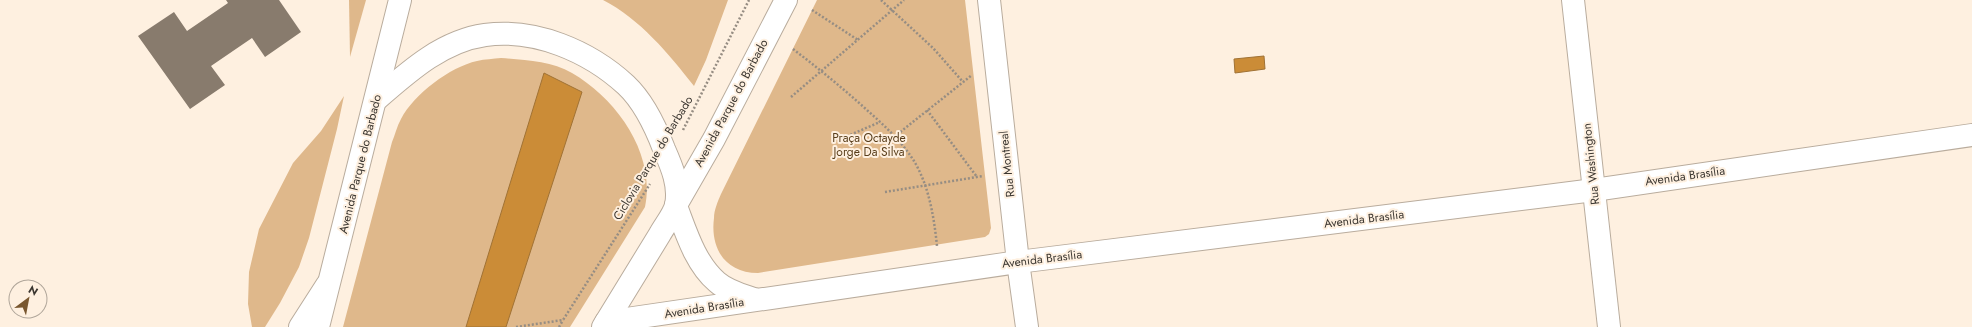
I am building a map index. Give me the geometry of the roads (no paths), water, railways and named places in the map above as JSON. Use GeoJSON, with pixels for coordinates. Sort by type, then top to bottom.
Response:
{"type":"FeatureCollection","features":[{"type":"Feature","properties":{"kind":"street","name":"Avenida Parque do Barbado"},"geometry":{"type":"LineString","coordinates":[[318,327],[400,0]]}},
{"type":"Feature","properties":{"kind":"street","name":"Avenida Parque do Barbado"},"geometry":{"type":"LineString","coordinates":[[604,325],[676,206],[714,139],[786,0]]}},
{"type":"Feature","properties":{"kind":"street","name":"Rua Montreal"},"geometry":{"type":"LineString","coordinates":[[989,0],[1018,262],[1027,327]]}},
{"type":"Feature","properties":{"kind":"street","name":"Rua Washington"},"geometry":{"type":"LineString","coordinates":[[1573,0],[1609,327]]}},
{"type":"Feature","properties":{"kind":"street"},"geometry":{"type":"LineString","coordinates":[[376,99],[405,74],[458,41],[485,35],[523,34],[558,44],[590,58],[626,85],[653,122],[670,164],[676,206]]}},
{"type":"Feature","properties":{"kind":"street","name":"Avenida Brasília"},"geometry":{"type":"LineString","coordinates":[[604,325],[755,300],[1018,262],[1594,190],[1972,135]]}},
{"type":"Feature","properties":{"kind":"street","name":"Avenida Brasília"},"geometry":{"type":"LineString","coordinates":[[676,206],[696,254],[709,274],[727,289],[755,300]]}},
{"type":"Feature","properties":{"kind":"street"},"geometry":{"type":"LineString","coordinates":[[300,327],[330,280]]}},
{"type":"Feature","properties":{"kind":"park label","name":"Praça Octayde Jorge Da Silva"},"geometry":{"type":"Point","coordinates":[869,145]}}]}
